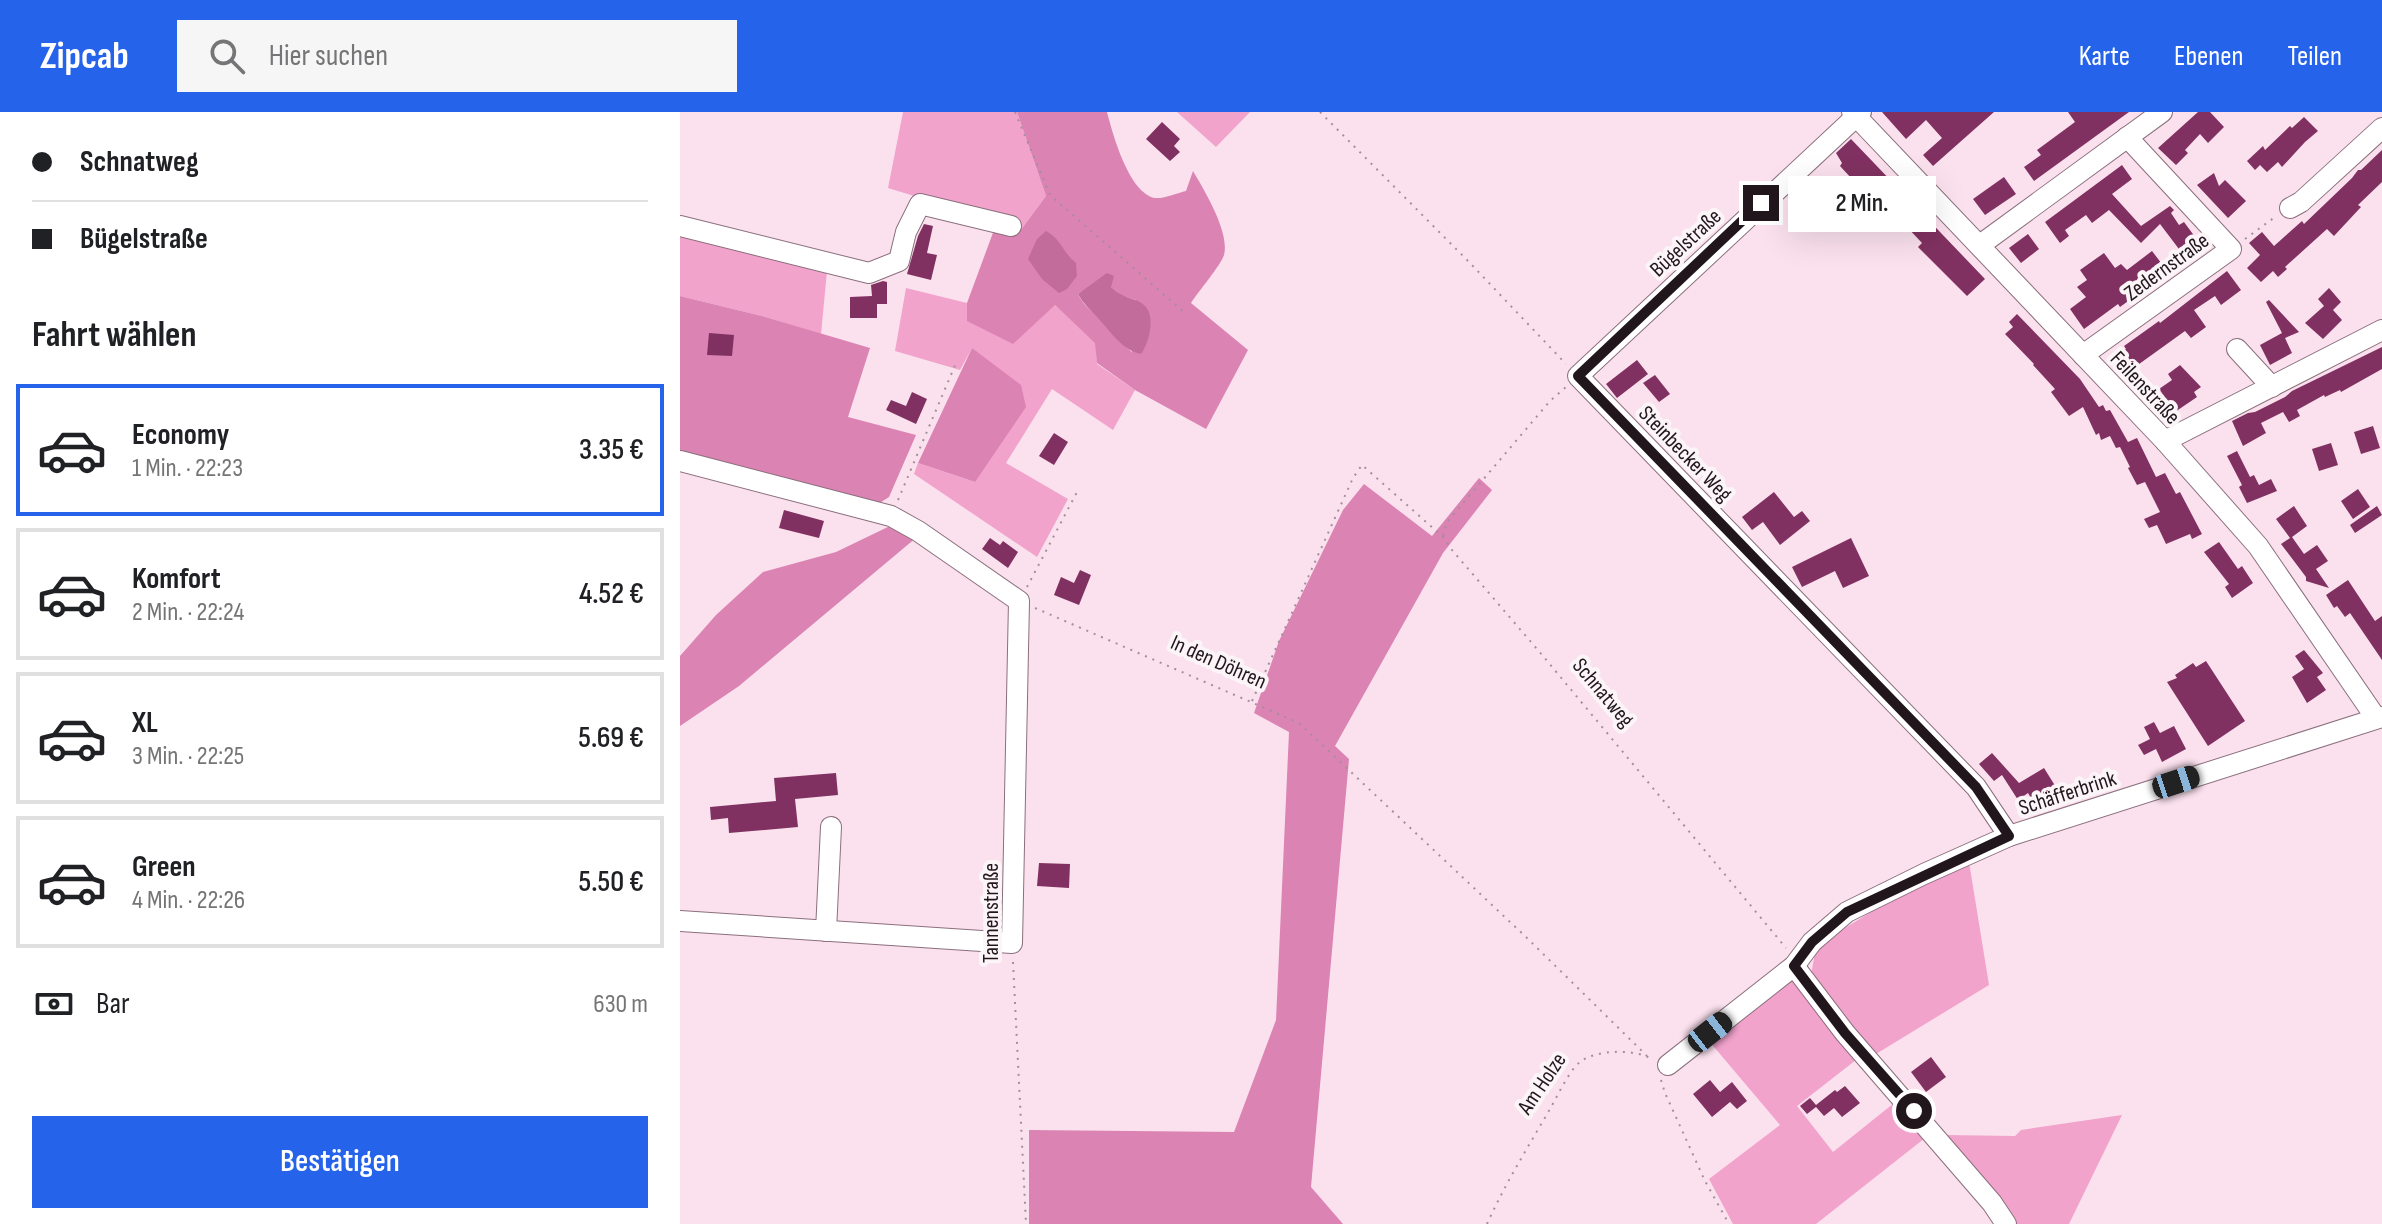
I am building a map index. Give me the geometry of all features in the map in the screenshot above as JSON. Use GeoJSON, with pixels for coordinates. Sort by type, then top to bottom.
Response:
{"type":"FeatureCollection","features":[{"type":"Feature","properties":{"kind":"street"},"geometry":{"type":"LineString","coordinates":[[1980,245],[2162,112]]}},
{"type":"Feature","properties":{"kind":"street","name":"Bügelstraße"},"geometry":{"type":"LineString","coordinates":[[1578,376],[1857,114]]}},
{"type":"Feature","properties":{"kind":"street","name":"Feilenstraße"},"geometry":{"type":"LineString","coordinates":[[1857,114],[2165,441],[2258,546],[2379,718]]}},
{"type":"Feature","properties":{"kind":"street"},"geometry":{"type":"LineString","coordinates":[[2290,208],[2301,202],[2382,128]]}},
{"type":"Feature","properties":{"kind":"street","name":"Zedernstraße"},"geometry":{"type":"LineString","coordinates":[[2083,355],[2231,249],[2127,137]]}},
{"type":"Feature","properties":{"kind":"street"},"geometry":{"type":"LineString","coordinates":[[680,226],[869,273],[899,261],[906,232],[920,204],[1011,226]]}},
{"type":"Feature","properties":{"kind":"street"},"geometry":{"type":"LineString","coordinates":[[2165,441],[2382,330]]}},
{"type":"Feature","properties":{"kind":"street"},"geometry":{"type":"LineString","coordinates":[[2237,349],[2272,387]]}},
{"type":"Feature","properties":{"kind":"street","name":"Steinbecker Weg"},"geometry":{"type":"LineString","coordinates":[[1578,376],[1976,787],[2009,836]]}},
{"type":"Feature","properties":{"kind":"street"},"geometry":{"type":"LineString","coordinates":[[680,461],[891,516],[918,531],[1019,601]]}},
{"type":"Feature","properties":{"kind":"street","name":"Tannenstraße"},"geometry":{"type":"LineString","coordinates":[[1012,943],[1019,601]]}},
{"type":"Feature","properties":{"kind":"street","name":"Schäfferbrink"},"geometry":{"type":"LineString","coordinates":[[1795,964],[1812,942],[1847,912],[2009,836],[2379,718]]}},
{"type":"Feature","properties":{"kind":"street"},"geometry":{"type":"LineString","coordinates":[[826,931],[831,827]]}},
{"type":"Feature","properties":{"kind":"street"},"geometry":{"type":"LineString","coordinates":[[680,921],[1012,943]]}},
{"type":"Feature","properties":{"kind":"street"},"geometry":{"type":"LineString","coordinates":[[1668,1065],[1795,964],[1845,1033],[1982,1191],[2006,1224]]}},
{"type":"Feature","properties":{"kind":"path"},"geometry":{"type":"LineString","coordinates":[[1015,112],[1050,195],[1185,313]]}},
{"type":"Feature","properties":{"kind":"path"},"geometry":{"type":"LineString","coordinates":[[1320,112],[1578,376],[1550,401],[1447,522],[1443,537]]}},
{"type":"Feature","properties":{"kind":"path"},"geometry":{"type":"LineString","coordinates":[[2231,249],[2290,208]]}},
{"type":"Feature","properties":{"kind":"path"},"geometry":{"type":"LineString","coordinates":[[891,516],[956,363]]}},
{"type":"Feature","properties":{"kind":"path","name":"Schnatweg"},"geometry":{"type":"LineString","coordinates":[[1252,701],[1353,478],[1362,465],[1443,537],[1773,929],[1795,964]]}},
{"type":"Feature","properties":{"kind":"path"},"geometry":{"type":"LineString","coordinates":[[1019,601],[1077,492]]}},
{"type":"Feature","properties":{"kind":"path","name":"In den Döhren"},"geometry":{"type":"LineString","coordinates":[[1019,601],[1299,723],[1647,1056]]}},
{"type":"Feature","properties":{"kind":"path","name":"Tannenstraße"},"geometry":{"type":"LineString","coordinates":[[1012,943],[1026,1224]]}},
{"type":"Feature","properties":{"kind":"path","name":"Am Holze"},"geometry":{"type":"LineString","coordinates":[[1487,1224],[1579,1062],[1602,1053],[1615,1052],[1647,1056],[1668,1065]]}},
{"type":"Feature","properties":{"kind":"path"},"geometry":{"type":"LineString","coordinates":[[1668,1065],[1661,1073],[1665,1093],[1705,1181],[1729,1224]]}},
{"type":"Feature","properties":{"kind":"shaded area"},"geometry":{"type":"Polygon","coordinates":[[[903,112],[1017,112],[1046,196],[1017,235],[994,230],[996,221],[888,188],[903,112]]]}},
{"type":"Feature","properties":{"kind":"shaded area"},"geometry":{"type":"Polygon","coordinates":[[[1017,112],[1107,112],[1130,175],[1137,186],[1155,198],[1186,191],[1193,171],[1215,212],[1225,246],[1222,259],[1191,303],[1248,350],[1206,429],[1135,390],[1097,363],[1095,343],[1055,305],[1013,344],[967,321],[967,303],[994,230],[1017,235],[1046,196],[1017,112]],[[1091,286],[1078,294],[1132,352],[1136,300],[1122,296],[1111,287],[1091,286]]]}},
{"type":"Feature","properties":{"kind":"shaded area"},"geometry":{"type":"Polygon","coordinates":[[[1177,112],[1250,112],[1216,147],[1177,112]]]}},
{"type":"Feature","properties":{"kind":"shaded area"},"geometry":{"type":"Polygon","coordinates":[[[680,231],[827,271],[821,334],[680,296],[680,231]]]}},
{"type":"Feature","properties":{"kind":"shaded area"},"geometry":{"type":"Polygon","coordinates":[[[1046,231],[1076,263],[1077,276],[1067,289],[1059,293],[1042,279],[1028,259],[1037,239],[1046,231]]]}},
{"type":"Feature","properties":{"kind":"shaded area"},"geometry":{"type":"Polygon","coordinates":[[[1107,273],[1114,276],[1111,287],[1140,302],[1148,311],[1150,330],[1141,354],[1117,340],[1078,294],[1107,273]]]}},
{"type":"Feature","properties":{"kind":"shaded area"},"geometry":{"type":"Polygon","coordinates":[[[906,288],[967,303],[967,321],[1055,305],[1096,343],[1097,364],[1135,390],[1113,430],[1052,389],[1006,463],[1068,499],[1037,557],[914,474],[918,463],[975,482],[972,348],[960,370],[895,351],[906,288]]]}},
{"type":"Feature","properties":{"kind":"shaded area"},"geometry":{"type":"Polygon","coordinates":[[[680,296],[870,348],[848,417],[916,435],[889,497],[878,504],[680,452],[680,296]]]}},
{"type":"Feature","properties":{"kind":"shaded area"},"geometry":{"type":"Polygon","coordinates":[[[972,348],[1021,385],[1026,407],[975,482],[918,463],[972,348]]]}},
{"type":"Feature","properties":{"kind":"shaded area"},"geometry":{"type":"Polygon","coordinates":[[[1479,478],[1492,490],[1443,553],[1335,746],[1349,759],[1311,1187],[1343,1224],[1029,1224],[1029,1130],[1234,1132],[1276,1020],[1289,732],[1254,713],[1279,641],[1343,510],[1364,484],[1432,536],[1479,478]]]}},
{"type":"Feature","properties":{"kind":"shaded area"},"geometry":{"type":"Polygon","coordinates":[[[892,525],[917,537],[739,686],[680,726],[680,656],[716,615],[763,572],[836,552],[892,525]]]}},
{"type":"Feature","properties":{"kind":"shaded area"},"geometry":{"type":"Polygon","coordinates":[[[1969,862],[1989,985],[1876,1054],[1811,975],[1815,953],[1837,933],[1921,881],[1969,862]]]}},
{"type":"Feature","properties":{"kind":"shaded area"},"geometry":{"type":"Polygon","coordinates":[[[1791,979],[1856,1060],[1797,1106],[1833,1152],[1894,1103],[1925,1138],[1816,1224],[1733,1224],[1709,1179],[1780,1125],[1709,1041],[1791,979]]]}},
{"type":"Feature","properties":{"kind":"shaded area"},"geometry":{"type":"Polygon","coordinates":[[[2122,1115],[2069,1224],[2015,1224],[1945,1135],[2015,1136],[2021,1130],[2122,1115]]]}},
{"type":"Feature","properties":{"kind":"building"},"geometry":{"type":"Polygon","coordinates":[[[1882,112],[1994,112],[1933,166],[1923,155],[1942,138],[1926,120],[1906,139],[1882,112]]]}},
{"type":"Feature","properties":{"kind":"building"},"geometry":{"type":"Polygon","coordinates":[[[2068,112],[2129,112],[2034,181],[2024,167],[2041,155],[2037,150],[2075,122],[2068,112]]]}},
{"type":"Feature","properties":{"kind":"building"},"geometry":{"type":"Polygon","coordinates":[[[2198,112],[2210,112],[2224,127],[2208,143],[2200,134],[2176,165],[2158,148],[2198,112]]]}},
{"type":"Feature","properties":{"kind":"building"},"geometry":{"type":"Polygon","coordinates":[[[2304,117],[2318,131],[2282,167],[2278,162],[2267,172],[2260,165],[2255,170],[2247,161],[2304,117]]]}},
{"type":"Feature","properties":{"kind":"building"},"geometry":{"type":"Polygon","coordinates":[[[1162,122],[1180,139],[1174,146],[1180,152],[1170,161],[1146,139],[1162,122]]]}},
{"type":"Feature","properties":{"kind":"building"},"geometry":{"type":"Polygon","coordinates":[[[1851,139],[1985,279],[1967,296],[1918,247],[1922,243],[1907,227],[1904,230],[1889,219],[1840,166],[1842,163],[1836,153],[1851,139]]]}},
{"type":"Feature","properties":{"kind":"building"},"geometry":{"type":"Polygon","coordinates":[[[2382,150],[2382,182],[2358,205],[2361,207],[2334,236],[2327,229],[2278,277],[2273,271],[2261,282],[2247,268],[2260,255],[2249,243],[2262,232],[2274,246],[2302,221],[2304,224],[2382,150]]]}},
{"type":"Feature","properties":{"kind":"building"},"geometry":{"type":"Polygon","coordinates":[[[2122,165],[2132,179],[2112,194],[2141,226],[2170,206],[2179,225],[2184,222],[2201,245],[2185,257],[2160,224],[2141,243],[2109,210],[2092,223],[2086,215],[2065,230],[2069,236],[2060,243],[2045,222],[2122,165]]]}},
{"type":"Feature","properties":{"kind":"building"},"geometry":{"type":"Polygon","coordinates":[[[2214,173],[2219,186],[2225,180],[2246,201],[2228,218],[2197,185],[2214,173]]]}},
{"type":"Feature","properties":{"kind":"building"},"geometry":{"type":"Polygon","coordinates":[[[2004,177],[2016,194],[1985,215],[1973,199],[2004,177]]]}},
{"type":"Feature","properties":{"kind":"building"},"geometry":{"type":"Polygon","coordinates":[[[924,224],[933,226],[927,253],[937,255],[931,280],[907,274],[924,224]]]}},
{"type":"Feature","properties":{"kind":"building"},"geometry":{"type":"Polygon","coordinates":[[[2028,234],[2039,249],[2021,263],[2009,248],[2028,234]]]}},
{"type":"Feature","properties":{"kind":"building"},"geometry":{"type":"Polygon","coordinates":[[[2152,251],[2168,272],[2084,329],[2070,309],[2086,297],[2077,287],[2087,280],[2080,270],[2104,253],[2115,268],[2121,264],[2127,270],[2152,251]]]}},
{"type":"Feature","properties":{"kind":"building"},"geometry":{"type":"Polygon","coordinates":[[[2227,271],[2241,290],[2221,305],[2215,296],[2194,310],[2206,327],[2191,338],[2185,331],[2128,372],[2116,356],[2126,349],[2124,346],[2160,323],[2227,271]]]}},
{"type":"Feature","properties":{"kind":"building"},"geometry":{"type":"Polygon","coordinates":[[[887,282],[887,304],[877,304],[877,318],[850,318],[850,297],[872,296],[871,285],[887,282]]]}},
{"type":"Feature","properties":{"kind":"building"},"geometry":{"type":"Polygon","coordinates":[[[2329,288],[2341,302],[2333,310],[2342,320],[2323,339],[2305,323],[2324,306],[2318,299],[2329,288]]]}},
{"type":"Feature","properties":{"kind":"building"},"geometry":{"type":"Polygon","coordinates":[[[2269,300],[2299,332],[2285,338],[2292,353],[2270,365],[2260,345],[2282,333],[2266,302],[2269,300]]]}},
{"type":"Feature","properties":{"kind":"building"},"geometry":{"type":"Polygon","coordinates":[[[2017,314],[2080,379],[2099,407],[2103,405],[2106,411],[2110,410],[2128,442],[2137,438],[2156,477],[2165,473],[2176,494],[2180,492],[2202,534],[2192,539],[2190,534],[2166,544],[2157,525],[2149,528],[2144,519],[2160,512],[2145,482],[2137,485],[2120,447],[2116,448],[2110,436],[2101,440],[2099,433],[2096,435],[2083,407],[2069,416],[2051,392],[2055,389],[2005,334],[2013,327],[2009,322],[2017,314]]]}},
{"type":"Feature","properties":{"kind":"building"},"geometry":{"type":"Polygon","coordinates":[[[709,333],[734,335],[732,356],[707,355],[709,333]]]}},
{"type":"Feature","properties":{"kind":"building"},"geometry":{"type":"Polygon","coordinates":[[[2382,347],[2382,369],[2341,392],[2324,395],[2297,410],[2300,416],[2289,422],[2283,412],[2261,423],[2266,433],[2243,446],[2232,421],[2382,347]]]}},
{"type":"Feature","properties":{"kind":"building"},"geometry":{"type":"Polygon","coordinates":[[[1637,360],[1648,374],[1617,398],[1606,384],[1637,360]]]}},
{"type":"Feature","properties":{"kind":"building"},"geometry":{"type":"Polygon","coordinates":[[[2180,365],[2201,387],[2194,392],[2197,397],[2172,414],[2164,404],[2168,401],[2159,389],[2172,380],[2168,374],[2180,365]]]}},
{"type":"Feature","properties":{"kind":"building"},"geometry":{"type":"Polygon","coordinates":[[[1655,375],[1670,394],[1659,402],[1643,383],[1655,375]]]}},
{"type":"Feature","properties":{"kind":"building"},"geometry":{"type":"Polygon","coordinates":[[[912,392],[927,399],[916,424],[886,410],[891,400],[906,406],[912,392]]]}},
{"type":"Feature","properties":{"kind":"building"},"geometry":{"type":"Polygon","coordinates":[[[2373,426],[2380,448],[2361,454],[2354,432],[2373,426]]]}},
{"type":"Feature","properties":{"kind":"building"},"geometry":{"type":"Polygon","coordinates":[[[1054,433],[1068,442],[1054,465],[1039,456],[1054,433]]]}},
{"type":"Feature","properties":{"kind":"building"},"geometry":{"type":"Polygon","coordinates":[[[2331,443],[2338,465],[2319,471],[2312,449],[2331,443]]]}},
{"type":"Feature","properties":{"kind":"building"},"geometry":{"type":"Polygon","coordinates":[[[2237,451],[2250,477],[2254,475],[2259,485],[2271,479],[2277,491],[2247,503],[2239,487],[2242,485],[2227,456],[2237,451]]]}},
{"type":"Feature","properties":{"kind":"building"},"geometry":{"type":"Polygon","coordinates":[[[2358,489],[2370,507],[2353,519],[2341,501],[2358,489]]]}},
{"type":"Feature","properties":{"kind":"building"},"geometry":{"type":"Polygon","coordinates":[[[1774,492],[1794,517],[1802,511],[1810,521],[1780,545],[1763,522],[1752,530],[1742,517],[1774,492]]]}},
{"type":"Feature","properties":{"kind":"building"},"geometry":{"type":"Polygon","coordinates":[[[2294,506],[2307,526],[2292,537],[2304,554],[2317,545],[2328,561],[2316,569],[2329,588],[2306,581],[2281,544],[2290,538],[2276,519],[2294,506]]]}},
{"type":"Feature","properties":{"kind":"building"},"geometry":{"type":"Polygon","coordinates":[[[2377,506],[2382,515],[2355,533],[2350,525],[2377,506]]]}},
{"type":"Feature","properties":{"kind":"building"},"geometry":{"type":"Polygon","coordinates":[[[784,510],[824,521],[819,538],[779,528],[784,510]]]}},
{"type":"Feature","properties":{"kind":"building"},"geometry":{"type":"Polygon","coordinates":[[[990,538],[1000,545],[1003,541],[1018,552],[1008,568],[982,549],[990,538]]]}},
{"type":"Feature","properties":{"kind":"building"},"geometry":{"type":"Polygon","coordinates":[[[1851,538],[1869,576],[1843,588],[1835,571],[1802,587],[1792,567],[1851,538]]]}},
{"type":"Feature","properties":{"kind":"building"},"geometry":{"type":"Polygon","coordinates":[[[2219,542],[2238,569],[2242,566],[2253,583],[2232,598],[2225,587],[2229,584],[2204,552],[2219,542]]]}},
{"type":"Feature","properties":{"kind":"building"},"geometry":{"type":"Polygon","coordinates":[[[1080,570],[1091,575],[1079,605],[1054,595],[1061,577],[1074,583],[1080,570]]]}},
{"type":"Feature","properties":{"kind":"building"},"geometry":{"type":"Polygon","coordinates":[[[2348,580],[2375,621],[2382,616],[2382,660],[2350,613],[2345,617],[2337,606],[2334,608],[2326,595],[2348,580]]]}},
{"type":"Feature","properties":{"kind":"building"},"geometry":{"type":"Polygon","coordinates":[[[2304,650],[2323,673],[2317,677],[2326,690],[2307,703],[2292,677],[2304,669],[2295,656],[2304,650]]]}},
{"type":"Feature","properties":{"kind":"building"},"geometry":{"type":"Polygon","coordinates":[[[2206,661],[2245,721],[2208,746],[2167,682],[2177,678],[2175,675],[2193,663],[2196,667],[2206,661]]]}},
{"type":"Feature","properties":{"kind":"building"},"geometry":{"type":"Polygon","coordinates":[[[2154,722],[2160,733],[2174,726],[2186,749],[2162,762],[2156,749],[2144,755],[2138,745],[2150,739],[2144,727],[2154,722]]]}},
{"type":"Feature","properties":{"kind":"building"},"geometry":{"type":"Polygon","coordinates":[[[1992,753],[2019,783],[2044,768],[2059,792],[2036,806],[2028,793],[2018,800],[2002,775],[1994,781],[1979,764],[1992,753]]]}},
{"type":"Feature","properties":{"kind":"building"},"geometry":{"type":"Polygon","coordinates":[[[836,773],[838,795],[795,799],[798,827],[729,833],[728,818],[711,820],[710,807],[776,801],[774,778],[836,773]]]}},
{"type":"Feature","properties":{"kind":"building"},"geometry":{"type":"Polygon","coordinates":[[[1039,863],[1070,864],[1069,888],[1037,886],[1039,863]]]}},
{"type":"Feature","properties":{"kind":"building"},"geometry":{"type":"Polygon","coordinates":[[[1931,1057],[1946,1077],[1926,1092],[1911,1072],[1931,1057]]]}},
{"type":"Feature","properties":{"kind":"building"},"geometry":{"type":"Polygon","coordinates":[[[1710,1080],[1720,1092],[1732,1082],[1747,1101],[1737,1109],[1730,1102],[1712,1117],[1693,1094],[1710,1080]]]}},
{"type":"Feature","properties":{"kind":"building"},"geometry":{"type":"Polygon","coordinates":[[[1845,1086],[1860,1103],[1842,1117],[1834,1108],[1824,1116],[1816,1107],[1807,1114],[1800,1106],[1810,1098],[1816,1105],[1845,1086]]]}},
{"type":"Feature","properties":{"kind":"route"},"geometry":{"type":"LineString","coordinates":[[1761,203],[1578,376],[1976,787],[2009,836],[1847,912],[1812,942],[1794,966],[1845,1033],[1914,1111]]}}]}
